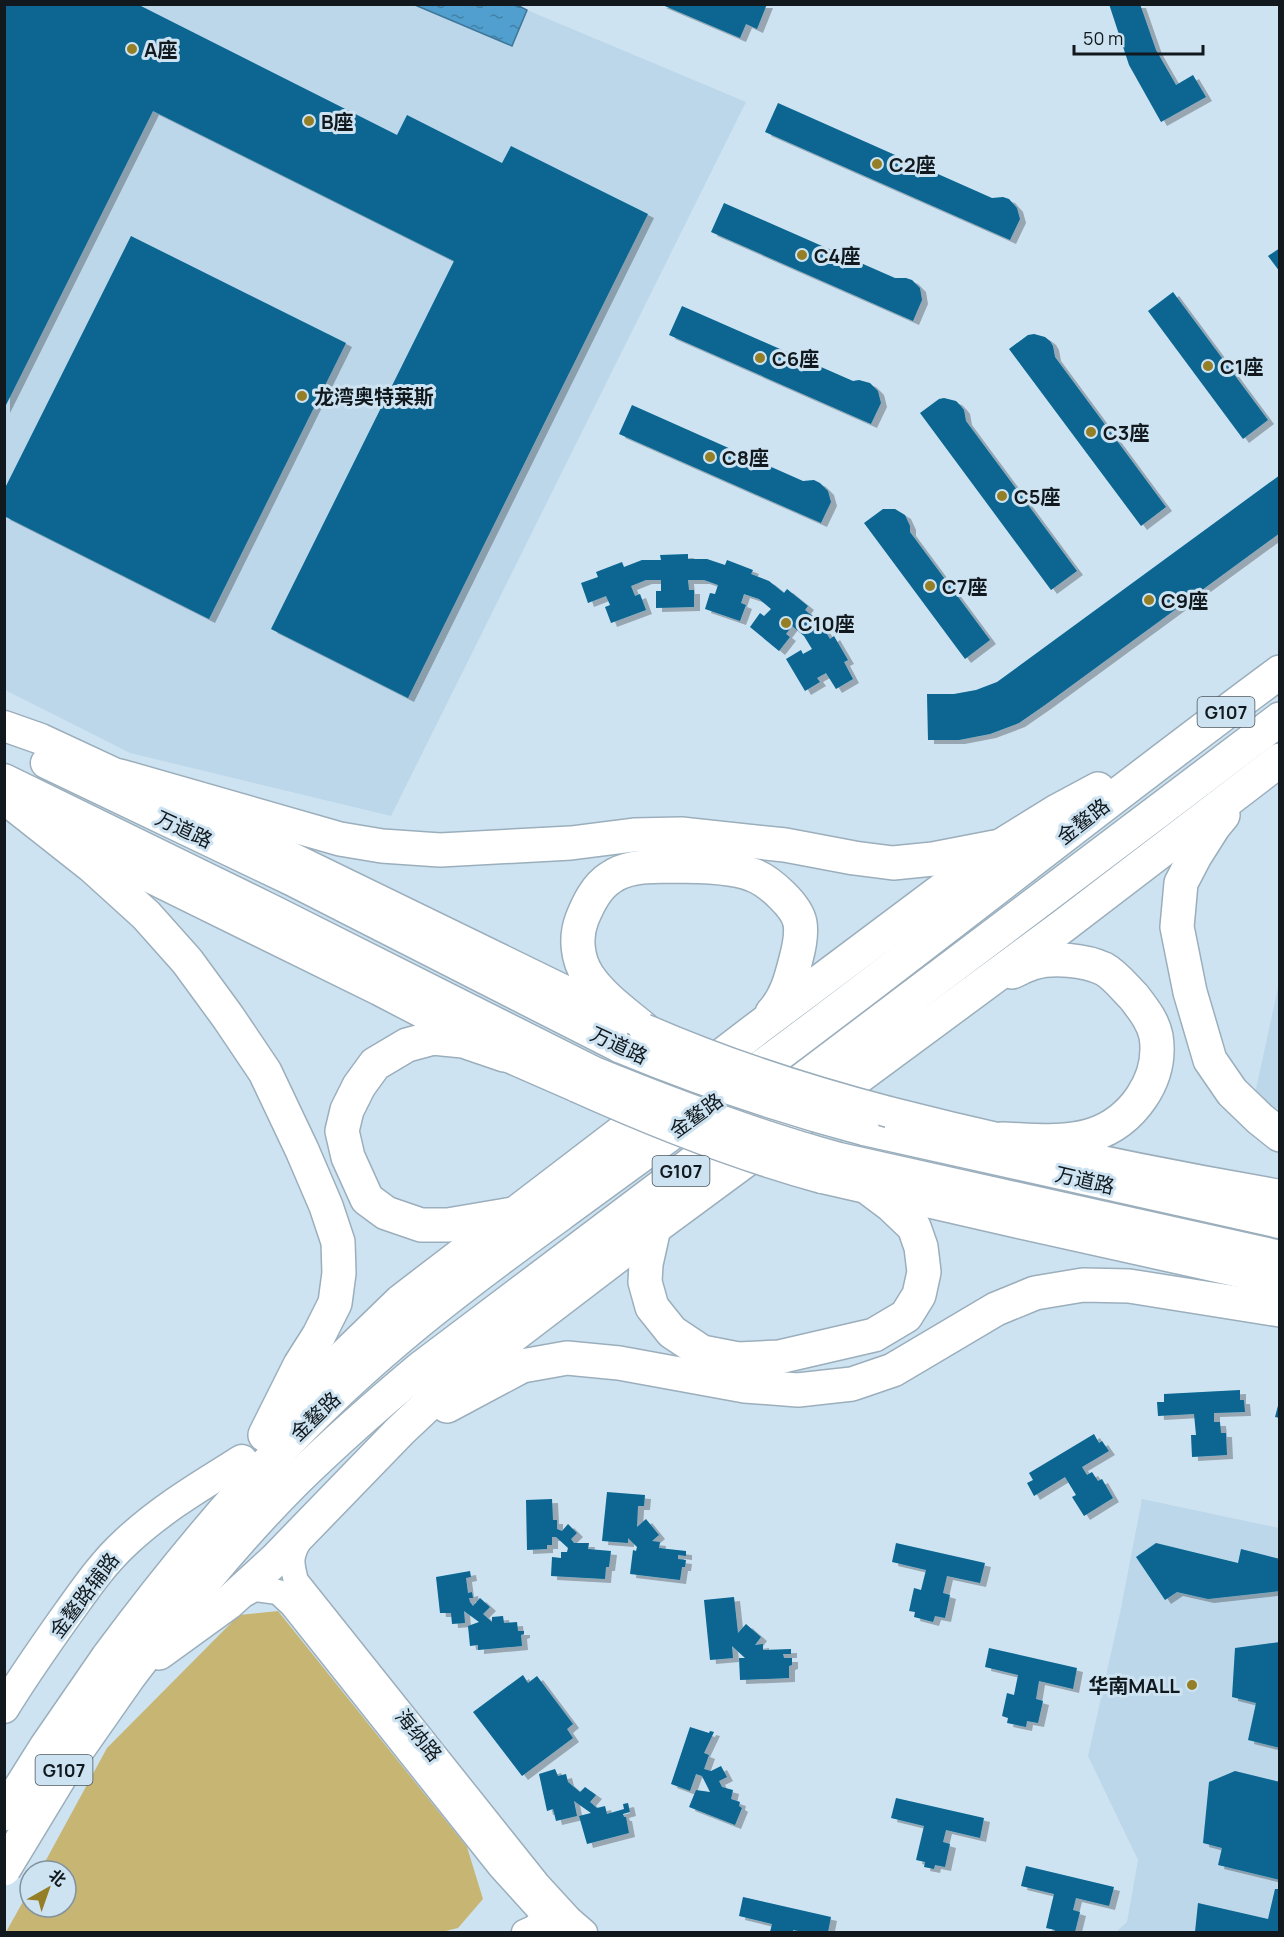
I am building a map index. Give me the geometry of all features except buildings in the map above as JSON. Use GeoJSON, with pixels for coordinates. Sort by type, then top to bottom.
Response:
{"type":"FeatureCollection","features":[{"type":"Feature","properties":{"kind":"highway","name":"金鳌路"},"geometry":{"type":"LineString","coordinates":[[119,1666],[159,1588],[221,1514],[325,1405],[396,1340],[463,1286],[806,1034],[1280,672]]}},
{"type":"Feature","properties":{"kind":"highway","name":"金鳌路"},"geometry":{"type":"LineString","coordinates":[[119,1666],[181,1607],[295,1481],[357,1423],[422,1368],[1280,719]]}},
{"type":"Feature","properties":{"kind":"highway"},"geometry":{"type":"LineString","coordinates":[[119,1666],[135,1598],[168,1543],[265,1435],[401,1301],[759,1027],[1002,845],[1057,811],[1173,752]]}},
{"type":"Feature","properties":{"kind":"highway"},"geometry":{"type":"LineString","coordinates":[[119,1666],[228,1603],[275,1560],[400,1431],[451,1383],[654,1228],[1063,926],[1272,765]]}},
{"type":"Feature","properties":{"kind":"highway"},"geometry":{"type":"LineString","coordinates":[[1272,765],[1214,826],[1195,856],[1181,884],[1177,927],[1190,992],[1210,1060],[1232,1092],[1280,1135]]}},
{"type":"Feature","properties":{"kind":"highway"},"geometry":{"type":"LineString","coordinates":[[120,776],[340,839],[382,846],[440,850],[572,843],[634,835],[681,834],[785,845],[893,863],[933,859],[1002,845]]}},
{"type":"Feature","properties":{"kind":"highway"},"geometry":{"type":"LineString","coordinates":[[8,795],[146,915],[187,961],[265,1072],[326,1206],[338,1242],[339,1273],[335,1303],[300,1365],[265,1435]]}},
{"type":"Feature","properties":{"kind":"highway"},"geometry":{"type":"LineString","coordinates":[[633,1039],[605,995],[587,975],[578,954],[578,930],[589,901],[609,878],[634,868],[683,866],[754,875],[788,901],[800,922],[799,948],[788,987],[779,1006],[759,1027]]}},
{"type":"Feature","properties":{"kind":"highway"},"geometry":{"type":"LineString","coordinates":[[978,988],[1034,962],[1074,959],[1105,970],[1124,987],[1146,1011],[1156,1036],[1156,1059],[1149,1086],[1136,1107],[1118,1123],[1076,1140],[1002,1139]]}},
{"type":"Feature","properties":{"kind":"highway"},"geometry":{"type":"LineString","coordinates":[[504,1055],[463,1041],[433,1038],[407,1046],[375,1064],[359,1086],[347,1110],[342,1131],[348,1157],[367,1199],[386,1213],[421,1225],[448,1225],[517,1213]]}},
{"type":"Feature","properties":{"kind":"highway"},"geometry":{"type":"LineString","coordinates":[[654,1228],[646,1264],[645,1282],[652,1307],[672,1332],[702,1352],[738,1359],[779,1357],[874,1335],[906,1316],[919,1295],[924,1272],[921,1247],[914,1227],[871,1190]]}},
{"type":"Feature","properties":{"kind":"highway"},"geometry":{"type":"LineString","coordinates":[[400,1431],[522,1366],[567,1358],[619,1363],[745,1386],[798,1390],[852,1384],[893,1370],[996,1309],[1035,1293],[1083,1285],[1129,1286],[1280,1310]]}},
{"type":"Feature","properties":{"kind":"highway","name":"G107"},"geometry":{"type":"LineString","coordinates":[[4,1814],[46,1747],[119,1666]]}},
{"type":"Feature","properties":{"kind":"highway","name":"G107"},"geometry":{"type":"LineString","coordinates":[[4,1869],[67,1765],[119,1666]]}},
{"type":"Feature","properties":{"kind":"main road"},"geometry":{"type":"LineString","coordinates":[[4,726],[41,739],[462,939],[633,1039],[697,1052],[817,1093],[889,1112],[1140,1170],[1280,1195]]}},
{"type":"Feature","properties":{"kind":"main road","name":"万道路"},"geometry":{"type":"LineString","coordinates":[[4,743],[633,1039],[693,1077],[804,1114],[864,1130],[1280,1223]]}},
{"type":"Feature","properties":{"kind":"main road"},"geometry":{"type":"LineString","coordinates":[[8,795],[76,842],[379,990],[504,1055],[586,1079]]}},
{"type":"Feature","properties":{"kind":"main road","name":"万道路"},"geometry":{"type":"LineString","coordinates":[[8,795],[284,916],[586,1079],[793,1145],[831,1168],[1280,1256]]}},
{"type":"Feature","properties":{"kind":"main road"},"geometry":{"type":"LineString","coordinates":[[831,1168],[871,1190],[1280,1281]]}},
{"type":"Feature","properties":{"kind":"main road","name":"金鳌路辅路"},"geometry":{"type":"LineString","coordinates":[[4,1708],[100,1568],[125,1542],[182,1498],[242,1460]]}},
{"type":"Feature","properties":{"kind":"street","name":"海纳路"},"geometry":{"type":"LineString","coordinates":[[309,1525],[292,1552],[291,1565],[296,1581],[537,1883],[562,1925]]}},
{"type":"Feature","properties":{"kind":"street","name":"海纳路"},"geometry":{"type":"LineString","coordinates":[[228,1603],[255,1589],[278,1592],[292,1605],[501,1868],[562,1925]]}},
{"type":"Feature","properties":{"kind":"street"},"geometry":{"type":"LineString","coordinates":[[524,1932],[534,1928],[562,1925]]}},
{"type":"Feature","properties":{"kind":"shaded area","name":"龙湾奥特莱斯"},"geometry":{"type":"Polygon","coordinates":[[[4,5],[415,5],[512,45],[527,10],[746,102],[391,816],[130,753],[5,690],[4,5]]]}},
{"type":"Feature","properties":{"kind":"shaded area"},"geometry":{"type":"Polygon","coordinates":[[[1279,983],[1279,1109],[1253,1103],[1279,983]]]}},
{"type":"Feature","properties":{"kind":"shaded area","name":"华南MALL"},"geometry":{"type":"Polygon","coordinates":[[[1142,1499],[1279,1528],[1279,1932],[1116,1932],[1127,1922],[1138,1860],[1088,1756],[1120,1613],[1142,1499]]]}},
{"type":"Feature","properties":{"kind":"shaded area"},"geometry":{"type":"Polygon","coordinates":[[[278,1611],[467,1847],[483,1899],[458,1928],[442,1932],[6,1932],[18,1910],[18,1919],[78,1919],[78,1859],[47,1859],[107,1748],[239,1615],[278,1611]]]}},
{"type":"Feature","properties":{"kind":"water"},"geometry":{"type":"Polygon","coordinates":[[[515,4],[527,10],[512,46],[415,5],[515,4]]]}},
{"type":"Feature","properties":{"kind":"place","name":"A座"},"geometry":{"type":"Point","coordinates":[132,49]}},
{"type":"Feature","properties":{"kind":"place","name":"B座"},"geometry":{"type":"Point","coordinates":[309,121]}},
{"type":"Feature","properties":{"kind":"place","name":"C2座"},"geometry":{"type":"Point","coordinates":[877,164]}},
{"type":"Feature","properties":{"kind":"place","name":"C4座"},"geometry":{"type":"Point","coordinates":[802,255]}},
{"type":"Feature","properties":{"kind":"place","name":"C6座"},"geometry":{"type":"Point","coordinates":[760,358]}},
{"type":"Feature","properties":{"kind":"place","name":"C1座"},"geometry":{"type":"Point","coordinates":[1208,366]}},
{"type":"Feature","properties":{"kind":"place","name":"龙湾奥特莱斯"},"geometry":{"type":"Point","coordinates":[302,396]}},
{"type":"Feature","properties":{"kind":"place","name":"C3座"},"geometry":{"type":"Point","coordinates":[1091,432]}},
{"type":"Feature","properties":{"kind":"place","name":"C8座"},"geometry":{"type":"Point","coordinates":[710,457]}},
{"type":"Feature","properties":{"kind":"place","name":"C5座"},"geometry":{"type":"Point","coordinates":[1002,496]}},
{"type":"Feature","properties":{"kind":"place","name":"C7座"},"geometry":{"type":"Point","coordinates":[930,586]}},
{"type":"Feature","properties":{"kind":"place","name":"C9座"},"geometry":{"type":"Point","coordinates":[1149,600]}},
{"type":"Feature","properties":{"kind":"place","name":"C10座"},"geometry":{"type":"Point","coordinates":[786,623]}},
{"type":"Feature","properties":{"kind":"place","name":"华南MALL"},"geometry":{"type":"Point","coordinates":[1192,1685]}}]}
